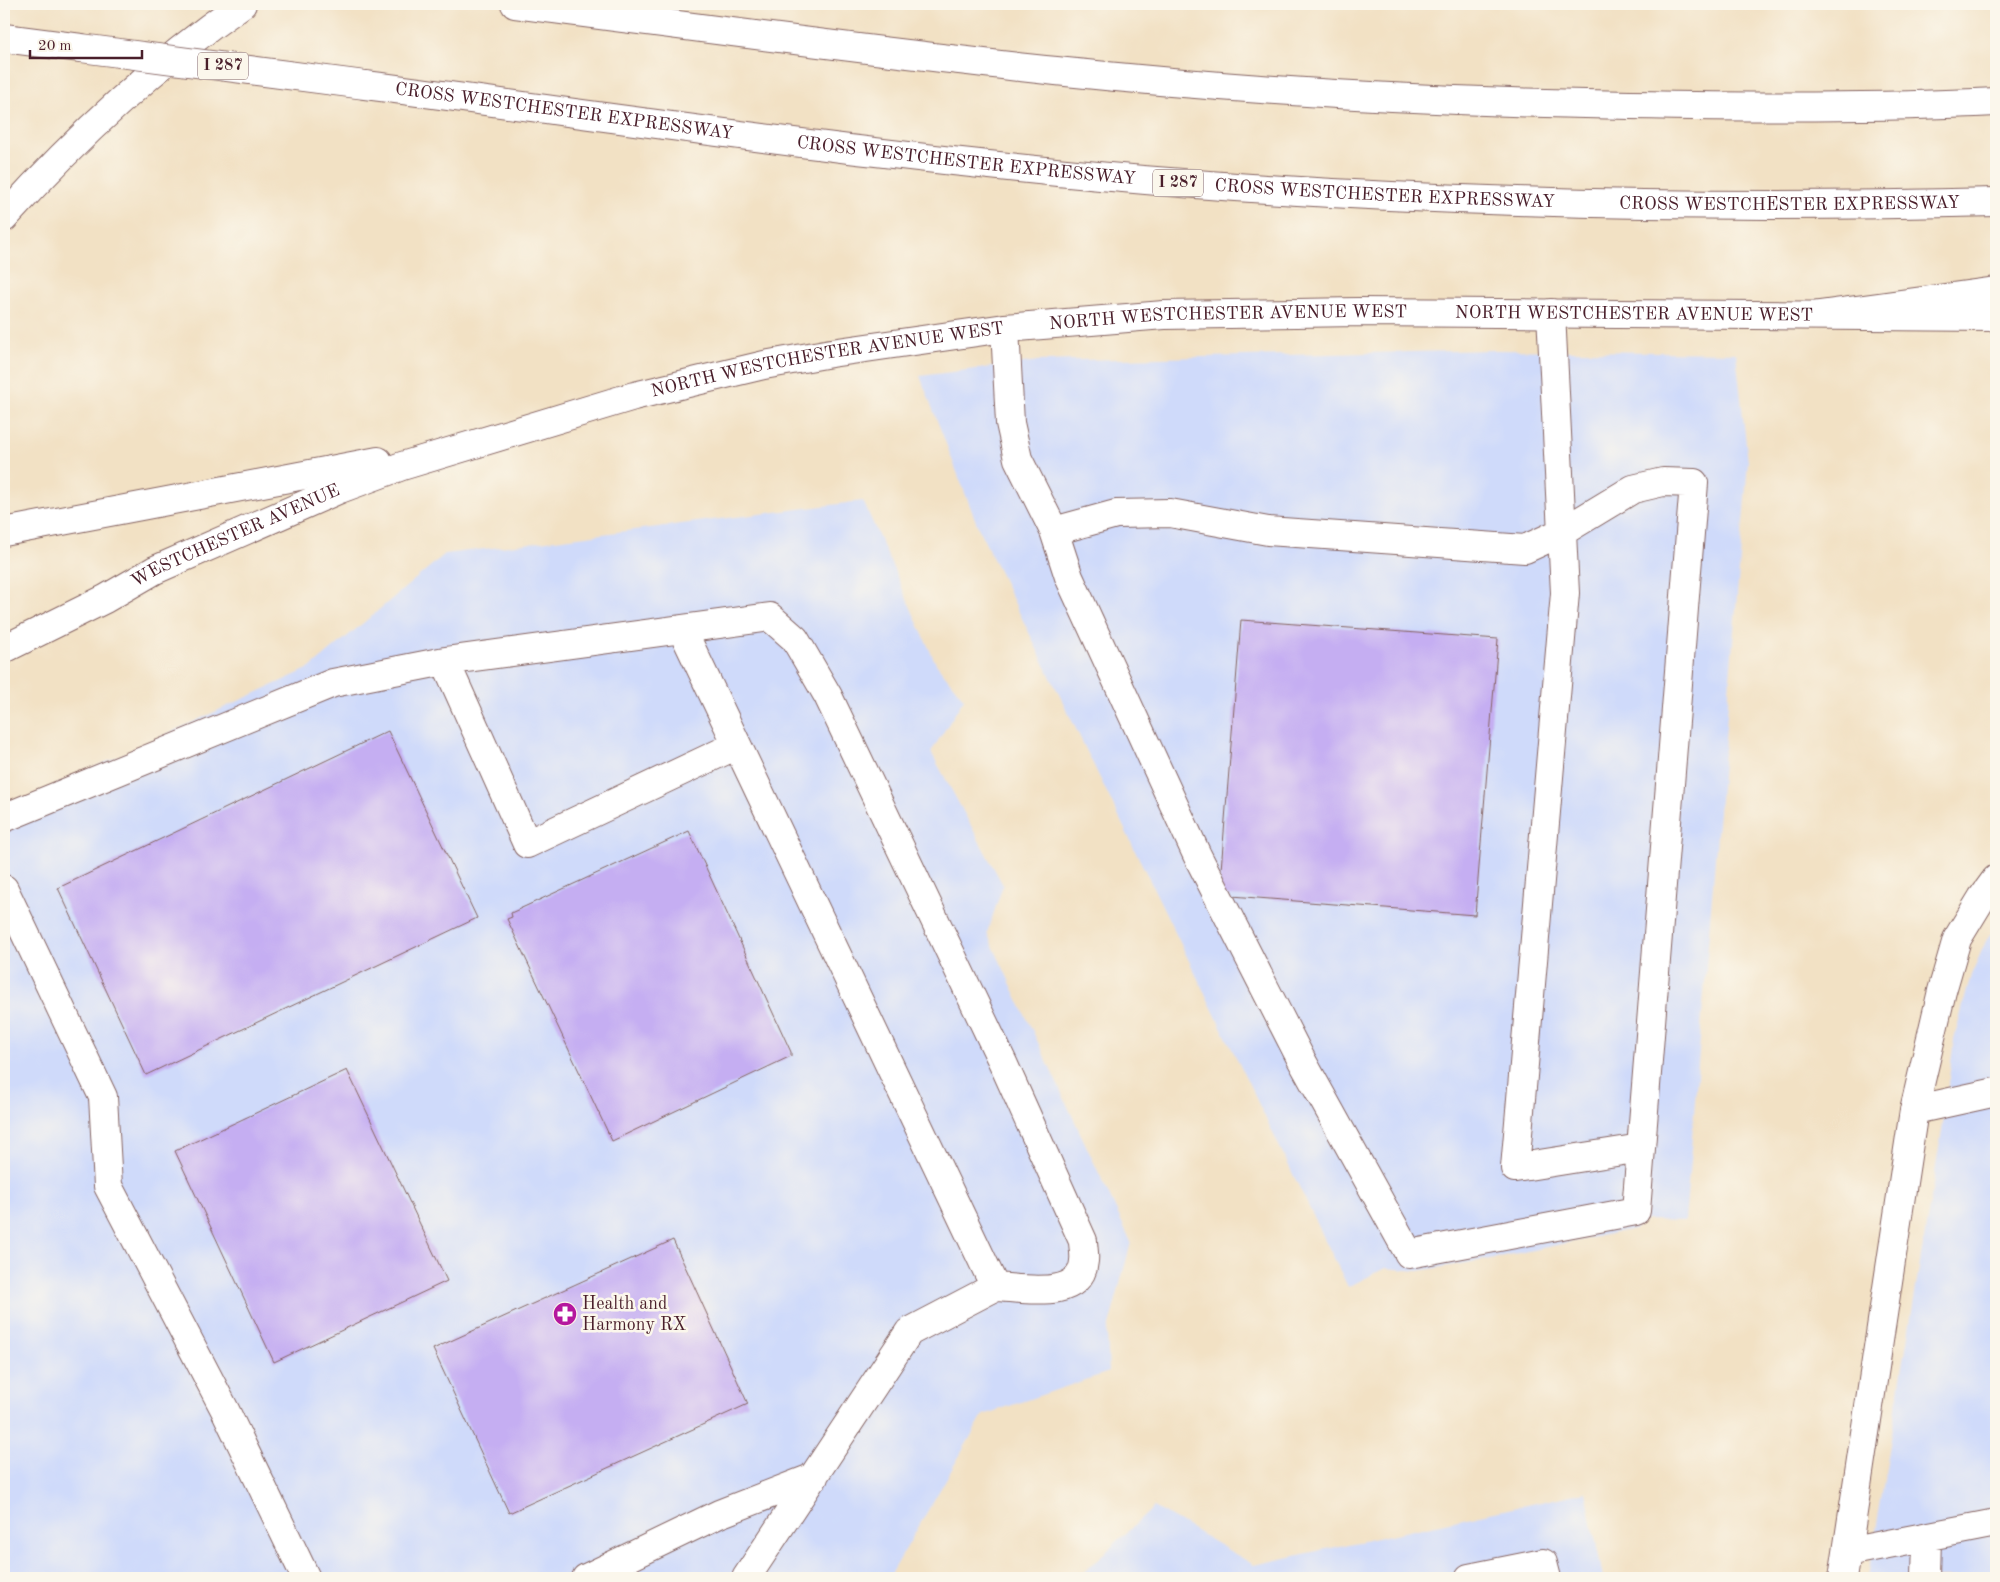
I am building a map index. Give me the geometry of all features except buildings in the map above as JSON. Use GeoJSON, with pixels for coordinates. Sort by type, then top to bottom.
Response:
{"type":"FeatureCollection","features":[{"type":"Feature","properties":{"kind":"main road"},"geometry":{"type":"LineString","coordinates":[[4,218],[114,108],[217,21],[242,4]]}},
{"type":"Feature","properties":{"kind":"main road"},"geometry":{"type":"LineString","coordinates":[[515,4],[1047,70],[1322,93],[1455,100],[1664,106],[1868,106],[1996,102]]}},
{"type":"Feature","properties":{"kind":"main road","name":"CROSS WESTCHESTER EXPRESSWAY"},"geometry":{"type":"LineString","coordinates":[[4,38],[896,153],[1180,183],[1384,196],[1612,204],[1796,206],[1996,202]]}},
{"type":"Feature","properties":{"kind":"main road"},"geometry":{"type":"LineString","coordinates":[[1819,315],[1996,291]]}},
{"type":"Feature","properties":{"kind":"main road","name":"NORTH WESTCHESTER AVENUE WEST"},"geometry":{"type":"LineString","coordinates":[[475,444],[634,396],[764,365],[896,342],[1005,328],[1164,315],[1289,312],[1996,317]]}},
{"type":"Feature","properties":{"kind":"main road"},"geometry":{"type":"LineString","coordinates":[[1551,314],[1565,593],[1515,1168],[1641,1148]]}},
{"type":"Feature","properties":{"kind":"main road"},"geometry":{"type":"LineString","coordinates":[[1005,328],[1010,423],[1018,459],[1054,531],[1069,577],[1197,855],[1301,1060],[1410,1254],[1636,1211],[1694,483],[1663,482],[1633,489],[1562,532],[1525,549],[1268,531],[1170,513],[1116,514],[1054,531]]}},
{"type":"Feature","properties":{"kind":"main road"},"geometry":{"type":"LineString","coordinates":[[4,532],[475,444]]}},
{"type":"Feature","properties":{"kind":"main road","name":"WESTCHESTER AVENUE"},"geometry":{"type":"LineString","coordinates":[[4,649],[105,599],[155,570],[278,516],[402,466],[475,444]]}},
{"type":"Feature","properties":{"kind":"main road"},"geometry":{"type":"LineString","coordinates":[[4,818],[333,683],[445,661],[770,617],[795,639],[828,696],[999,1054],[1083,1241],[1084,1262],[1074,1283],[1060,1289],[995,1287],[909,1332],[746,1578]]}},
{"type":"Feature","properties":{"kind":"main road"},"geometry":{"type":"LineString","coordinates":[[682,629],[995,1287]]}},
{"type":"Feature","properties":{"kind":"main road"},"geometry":{"type":"LineString","coordinates":[[445,661],[527,844],[737,745]]}},
{"type":"Feature","properties":{"kind":"main road"},"geometry":{"type":"LineString","coordinates":[[1843,1578],[1914,1110],[1942,991],[1957,939],[1996,879]]}},
{"type":"Feature","properties":{"kind":"main road"},"geometry":{"type":"LineString","coordinates":[[4,889],[103,1097],[108,1186],[226,1412],[306,1578]]}},
{"type":"Feature","properties":{"kind":"main road"},"geometry":{"type":"LineString","coordinates":[[1914,1110],[1996,1092]]}},
{"type":"Feature","properties":{"kind":"main road"},"geometry":{"type":"LineString","coordinates":[[586,1578],[719,1514],[814,1477]]}},
{"type":"Feature","properties":{"kind":"main road"},"geometry":{"type":"LineString","coordinates":[[1847,1552],[1996,1523]]}},
{"type":"Feature","properties":{"kind":"main road"},"geometry":{"type":"LineString","coordinates":[[1926,1578],[1927,1537]]}},
{"type":"Feature","properties":{"kind":"main road"},"geometry":{"type":"LineString","coordinates":[[1469,1578],[1543,1563],[1547,1578]]}},
{"type":"Feature","properties":{"kind":"shaded area"},"geometry":{"type":"Polygon","coordinates":[[[1495,350],[1736,353],[1748,462],[1685,1221],[1646,1220],[1634,1229],[1485,1260],[1418,1271],[1385,1268],[1348,1287],[980,532],[920,376],[1039,361],[1495,350]]]}},
{"type":"Feature","properties":{"kind":"shaded area"},"geometry":{"type":"Polygon","coordinates":[[[863,501],[936,664],[964,699],[931,752],[1003,885],[987,933],[1131,1242],[1107,1333],[1109,1372],[983,1415],[889,1578],[4,1578],[4,809],[310,668],[445,554],[863,501]]]}},
{"type":"Feature","properties":{"kind":"shaded area"},"geometry":{"type":"Polygon","coordinates":[[[1996,926],[1996,1578],[1868,1578],[1943,1124],[1954,1040],[1971,975],[1986,941],[1996,926]]]}},
{"type":"Feature","properties":{"kind":"shaded area"},"geometry":{"type":"Polygon","coordinates":[[[1586,1492],[1603,1578],[1078,1578],[1154,1507],[1254,1565],[1586,1492]]]}},
{"type":"Feature","properties":{"kind":"place","name":"Health and Harmony RX"},"geometry":{"type":"Point","coordinates":[565,1314]}}]}
